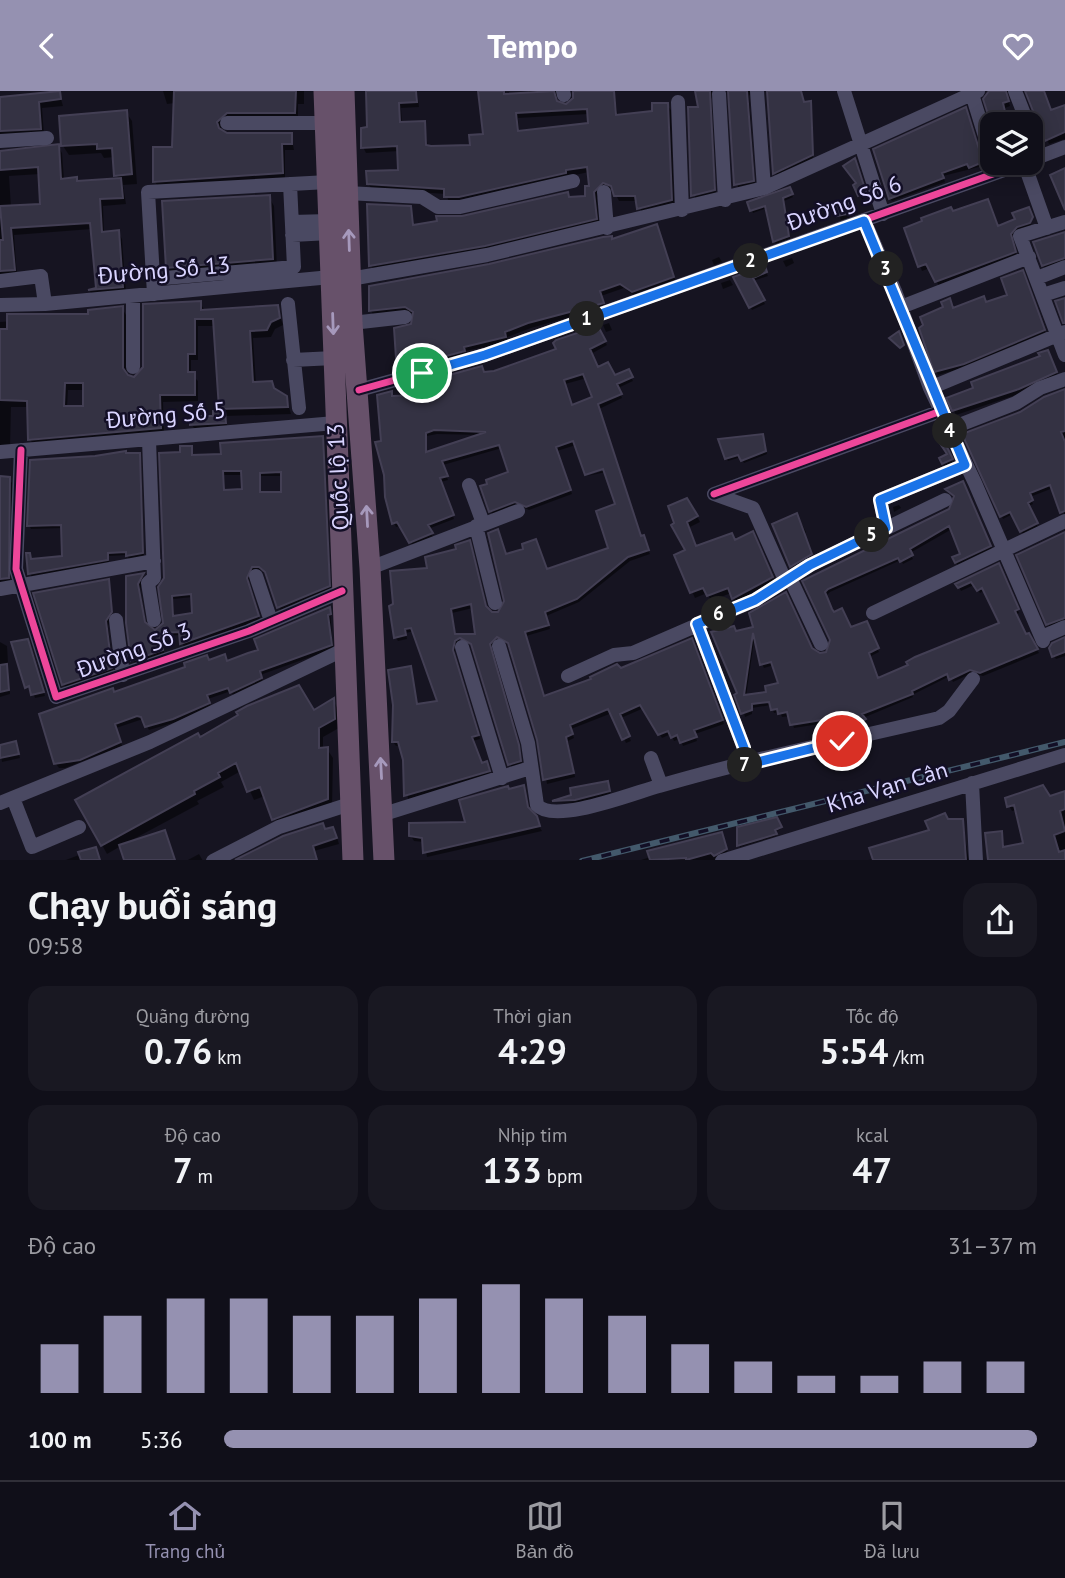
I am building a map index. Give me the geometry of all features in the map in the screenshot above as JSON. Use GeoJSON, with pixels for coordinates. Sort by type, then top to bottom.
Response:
{"type":"FeatureCollection","features":[{"type":"Feature","properties":{"kind":"highway","name":"Quốc lộ 13"},"geometry":{"type":"LineString","coordinates":[[324,91],[347,193],[334,358],[343,650],[353,803],[353,860]]}},
{"type":"Feature","properties":{"kind":"highway","name":"Quốc lộ 13"},"geometry":{"type":"LineString","coordinates":[[344,91],[332,130],[328,182],[329,227],[352,323],[359,390],[384,814],[384,860]]}},
{"type":"Feature","properties":{"kind":"street"},"geometry":{"type":"LineString","coordinates":[[757,91],[764,188]]}},
{"type":"Feature","properties":{"kind":"street"},"geometry":{"type":"LineString","coordinates":[[844,91],[858,143],[883,214]]}},
{"type":"Feature","properties":{"kind":"street"},"geometry":{"type":"LineString","coordinates":[[1015,91],[1023,112]]}},
{"type":"Feature","properties":{"kind":"street"},"geometry":{"type":"LineString","coordinates":[[974,92],[980,114]]}},
{"type":"Feature","properties":{"kind":"street","name":"Đường Số 13"},"geometry":{"type":"LineString","coordinates":[[0,305],[133,296],[154,286],[341,278],[487,255],[764,188],[974,92]]}},
{"type":"Feature","properties":{"kind":"street"},"geometry":{"type":"LineString","coordinates":[[719,95],[724,199]]}},
{"type":"Feature","properties":{"kind":"street"},"geometry":{"type":"LineString","coordinates":[[678,102],[682,209]]}},
{"type":"Feature","properties":{"kind":"street"},"geometry":{"type":"LineString","coordinates":[[227,123],[332,130]]}},
{"type":"Feature","properties":{"kind":"street"},"geometry":{"type":"LineString","coordinates":[[0,142],[47,138]]}},
{"type":"Feature","properties":{"kind":"street"},"geometry":{"type":"LineString","coordinates":[[1043,155],[1065,147]]}},
{"type":"Feature","properties":{"kind":"street","name":"Đường Số 6"},"geometry":{"type":"LineString","coordinates":[[359,390],[485,355],[883,214],[980,171]]}},
{"type":"Feature","properties":{"kind":"street"},"geometry":{"type":"LineString","coordinates":[[1028,175],[1047,228]]}},
{"type":"Feature","properties":{"kind":"street"},"geometry":{"type":"LineString","coordinates":[[347,193],[422,197],[438,207],[460,207],[573,181]]}},
{"type":"Feature","properties":{"kind":"street"},"geometry":{"type":"LineString","coordinates":[[290,184],[293,267],[154,286],[148,192],[290,184],[328,182]]}},
{"type":"Feature","properties":{"kind":"street"},"geometry":{"type":"LineString","coordinates":[[604,192],[607,228]]}},
{"type":"Feature","properties":{"kind":"street"},"geometry":{"type":"LineString","coordinates":[[864,221],[901,307],[930,388],[1042,639],[1065,627]]}},
{"type":"Feature","properties":{"kind":"street"},"geometry":{"type":"LineString","coordinates":[[1065,222],[1020,236],[1061,333],[1065,355]]}},
{"type":"Feature","properties":{"kind":"street"},"geometry":{"type":"LineString","coordinates":[[292,228],[329,227]]}},
{"type":"Feature","properties":{"kind":"street"},"geometry":{"type":"LineString","coordinates":[[901,307],[1029,257]]}},
{"type":"Feature","properties":{"kind":"street"},"geometry":{"type":"LineString","coordinates":[[1037,278],[1065,267]]}},
{"type":"Feature","properties":{"kind":"street"},"geometry":{"type":"LineString","coordinates":[[0,281],[41,276],[44,304]]}},
{"type":"Feature","properties":{"kind":"street"},"geometry":{"type":"LineString","coordinates":[[1044,295],[1065,288]]}},
{"type":"Feature","properties":{"kind":"street"},"geometry":{"type":"LineString","coordinates":[[133,296],[133,367]]}},
{"type":"Feature","properties":{"kind":"street"},"geometry":{"type":"LineString","coordinates":[[288,304],[299,408]]}},
{"type":"Feature","properties":{"kind":"street"},"geometry":{"type":"LineString","coordinates":[[352,323],[405,317]]}},
{"type":"Feature","properties":{"kind":"street"},"geometry":{"type":"LineString","coordinates":[[930,388],[1061,333]]}},
{"type":"Feature","properties":{"kind":"street"},"geometry":{"type":"LineString","coordinates":[[293,360],[334,358]]}},
{"type":"Feature","properties":{"kind":"street"},"geometry":{"type":"LineString","coordinates":[[949,429],[1016,403],[1040,388],[1065,379]]}},
{"type":"Feature","properties":{"kind":"street"},"geometry":{"type":"LineString","coordinates":[[821,644],[753,507],[714,494],[941,411]]}},
{"type":"Feature","properties":{"kind":"street","name":"Đường Số 5"},"geometry":{"type":"LineString","coordinates":[[0,452],[335,423]]}},
{"type":"Feature","properties":{"kind":"street"},"geometry":{"type":"LineString","coordinates":[[149,440],[155,578],[148,582],[153,620]]}},
{"type":"Feature","properties":{"kind":"street","name":"Đường Số 3"},"geometry":{"type":"LineString","coordinates":[[21,450],[16,569],[55,697],[271,621],[342,591]]}},
{"type":"Feature","properties":{"kind":"street"},"geometry":{"type":"LineString","coordinates":[[886,528],[880,500],[965,465]]}},
{"type":"Feature","properties":{"kind":"street"},"geometry":{"type":"LineString","coordinates":[[469,485],[495,603]]}},
{"type":"Feature","properties":{"kind":"street"},"geometry":{"type":"LineString","coordinates":[[568,676],[614,655],[633,653],[755,600],[787,579],[946,500]]}},
{"type":"Feature","properties":{"kind":"street"},"geometry":{"type":"LineString","coordinates":[[370,568],[518,511]]}},
{"type":"Feature","properties":{"kind":"street"},"geometry":{"type":"LineString","coordinates":[[873,613],[1065,521]]}},
{"type":"Feature","properties":{"kind":"street"},"geometry":{"type":"LineString","coordinates":[[0,589],[154,561]]}},
{"type":"Feature","properties":{"kind":"street"},"geometry":{"type":"LineString","coordinates":[[256,576],[271,621]]}},
{"type":"Feature","properties":{"kind":"street"},"geometry":{"type":"LineString","coordinates":[[116,620],[123,675]]}},
{"type":"Feature","properties":{"kind":"street"},"geometry":{"type":"LineString","coordinates":[[697,624],[744,748],[745,765]]}},
{"type":"Feature","properties":{"kind":"street"},"geometry":{"type":"LineString","coordinates":[[499,646],[528,743],[530,768],[540,810],[584,809],[662,785],[939,718],[949,711],[973,679]]}},
{"type":"Feature","properties":{"kind":"street"},"geometry":{"type":"LineString","coordinates":[[462,647],[502,778]]}},
{"type":"Feature","properties":{"kind":"street"},"geometry":{"type":"LineString","coordinates":[[79,827],[32,848],[6,801],[150,742],[343,650]]}},
{"type":"Feature","properties":{"kind":"street","name":"Kha Vạn Cân"},"geometry":{"type":"LineString","coordinates":[[722,860],[1065,755]]}},
{"type":"Feature","properties":{"kind":"street"},"geometry":{"type":"LineString","coordinates":[[651,758],[662,785]]}},
{"type":"Feature","properties":{"kind":"street"},"geometry":{"type":"LineString","coordinates":[[384,814],[530,768]]}},
{"type":"Feature","properties":{"kind":"street"},"geometry":{"type":"LineString","coordinates":[[972,783],[976,860]]}},
{"type":"Feature","properties":{"kind":"street"},"geometry":{"type":"LineString","coordinates":[[213,860],[279,827],[353,803]]}},
{"type":"Feature","properties":{"kind":"building"},"geometry":{"type":"Polygon","coordinates":[[[60,91],[61,99],[39,102],[41,129],[0,131],[0,97],[60,91]]]}},
{"type":"Feature","properties":{"kind":"building"},"geometry":{"type":"Polygon","coordinates":[[[174,91],[296,91],[295,113],[227,113],[217,122],[219,128],[227,133],[292,133],[292,144],[282,144],[283,173],[153,182],[153,147],[172,147],[174,91]]]}},
{"type":"Feature","properties":{"kind":"building"},"geometry":{"type":"Polygon","coordinates":[[[366,91],[416,91],[417,102],[399,103],[400,122],[425,121],[426,145],[431,146],[470,145],[469,135],[483,134],[478,91],[504,91],[504,94],[554,91],[557,101],[566,104],[573,98],[573,91],[614,91],[616,115],[652,111],[652,103],[668,103],[672,200],[637,209],[635,196],[614,196],[611,186],[603,183],[594,192],[597,219],[485,246],[369,266],[367,204],[411,206],[413,225],[437,221],[436,216],[462,216],[568,192],[569,197],[585,196],[585,186],[589,186],[587,167],[459,197],[444,197],[444,189],[367,184],[366,171],[398,170],[397,146],[361,148],[361,128],[367,127],[366,91]],[[587,109],[516,113],[518,131],[588,123],[587,109]]]}},
{"type":"Feature","properties":{"kind":"building"},"geometry":{"type":"Polygon","coordinates":[[[695,91],[710,91],[715,190],[691,196],[688,107],[698,107],[695,91]]]}},
{"type":"Feature","properties":{"kind":"building"},"geometry":{"type":"Polygon","coordinates":[[[728,91],[747,91],[754,181],[734,185],[728,91]]]}},
{"type":"Feature","properties":{"kind":"building"},"geometry":{"type":"Polygon","coordinates":[[[767,91],[801,91],[804,102],[811,101],[813,155],[773,174],[767,91]]]}},
{"type":"Feature","properties":{"kind":"building"},"geometry":{"type":"Polygon","coordinates":[[[989,91],[1006,91],[1009,101],[1003,103],[1005,112],[987,112],[983,99],[989,91]]]}},
{"type":"Feature","properties":{"kind":"building"},"geometry":{"type":"Polygon","coordinates":[[[1025,91],[1044,91],[1051,110],[1065,105],[1065,132],[1045,141],[1043,112],[1033,112],[1025,91]]]}},
{"type":"Feature","properties":{"kind":"building"},"geometry":{"type":"Polygon","coordinates":[[[966,107],[980,152],[980,163],[969,168],[967,164],[942,173],[944,178],[889,199],[873,149],[966,107]]]}},
{"type":"Feature","properties":{"kind":"building"},"geometry":{"type":"Polygon","coordinates":[[[127,110],[132,174],[114,176],[112,148],[97,149],[97,144],[61,146],[59,116],[127,110]]]}},
{"type":"Feature","properties":{"kind":"building"},"geometry":{"type":"Polygon","coordinates":[[[59,144],[61,179],[77,177],[77,181],[121,178],[123,198],[100,199],[102,232],[119,230],[123,287],[88,290],[96,288],[90,223],[11,228],[15,270],[0,271],[0,240],[3,240],[0,206],[40,204],[38,167],[0,170],[0,151],[59,144]]]}},
{"type":"Feature","properties":{"kind":"building"},"geometry":{"type":"Polygon","coordinates":[[[855,158],[866,192],[858,196],[853,185],[856,183],[843,166],[855,158]]]}},
{"type":"Feature","properties":{"kind":"building"},"geometry":{"type":"Polygon","coordinates":[[[1065,168],[1065,210],[1050,175],[1065,168]]]}},
{"type":"Feature","properties":{"kind":"building"},"geometry":{"type":"Polygon","coordinates":[[[790,187],[793,194],[783,198],[789,236],[773,242],[765,206],[750,211],[747,202],[790,187]]]}},
{"type":"Feature","properties":{"kind":"building"},"geometry":{"type":"Polygon","coordinates":[[[270,195],[273,259],[166,268],[162,201],[270,195]]]}},
{"type":"Feature","properties":{"kind":"building"},"geometry":{"type":"Polygon","coordinates":[[[988,199],[998,226],[1015,219],[1012,213],[1029,207],[1033,217],[1030,223],[1017,227],[1011,234],[1016,252],[935,282],[926,264],[918,267],[904,228],[922,221],[921,218],[951,207],[953,211],[988,199]]]}},
{"type":"Feature","properties":{"kind":"building"},"geometry":{"type":"Polygon","coordinates":[[[849,203],[852,213],[837,216],[834,207],[849,203]]]}},
{"type":"Feature","properties":{"kind":"building"},"geometry":{"type":"Polygon","coordinates":[[[657,224],[674,277],[632,292],[620,284],[600,291],[604,303],[528,323],[505,332],[506,337],[464,347],[465,351],[420,363],[418,354],[396,358],[394,328],[411,324],[413,312],[405,307],[369,311],[369,286],[489,264],[603,237],[612,236],[612,239],[657,224]]]}},
{"type":"Feature","properties":{"kind":"building"},"geometry":{"type":"Polygon","coordinates":[[[1065,232],[1065,258],[1042,266],[1033,242],[1065,232]]]}},
{"type":"Feature","properties":{"kind":"building"},"geometry":{"type":"Polygon","coordinates":[[[765,266],[767,272],[753,278],[765,300],[749,308],[733,277],[765,266]]]}},
{"type":"Feature","properties":{"kind":"building"},"geometry":{"type":"Polygon","coordinates":[[[1023,270],[1045,330],[964,364],[934,372],[919,328],[923,325],[920,317],[943,307],[941,302],[950,298],[953,308],[984,296],[986,302],[1007,295],[1001,278],[1023,270]]]}},
{"type":"Feature","properties":{"kind":"building"},"geometry":{"type":"Polygon","coordinates":[[[1065,298],[1065,323],[1063,323],[1055,301],[1065,298]]]}},
{"type":"Feature","properties":{"kind":"building"},"geometry":{"type":"Polygon","coordinates":[[[201,301],[201,310],[278,305],[280,318],[271,322],[267,330],[250,331],[253,382],[272,381],[274,388],[287,396],[288,407],[219,409],[213,319],[195,319],[195,354],[188,354],[188,372],[195,372],[195,395],[160,395],[161,428],[28,440],[27,401],[0,400],[0,329],[7,329],[7,314],[88,314],[88,310],[123,306],[123,368],[128,375],[134,377],[143,367],[143,304],[201,301]],[[65,383],[64,406],[83,406],[83,383],[65,383]]]}},
{"type":"Feature","properties":{"kind":"building"},"geometry":{"type":"Polygon","coordinates":[[[598,326],[606,341],[590,349],[598,367],[608,362],[615,375],[629,369],[633,377],[617,384],[622,394],[598,404],[641,536],[644,535],[649,550],[628,557],[577,599],[545,612],[549,625],[525,632],[544,696],[591,679],[590,677],[617,664],[621,668],[692,638],[723,720],[694,730],[697,737],[680,743],[677,735],[671,738],[668,731],[658,735],[640,705],[620,714],[630,736],[622,740],[608,709],[570,725],[573,734],[566,737],[574,773],[543,780],[537,740],[508,643],[497,637],[490,644],[519,745],[521,761],[508,765],[471,644],[460,638],[455,641],[453,650],[479,735],[472,737],[482,763],[487,761],[490,771],[404,796],[403,760],[398,742],[392,742],[393,705],[388,670],[411,666],[417,704],[437,701],[411,628],[405,629],[406,635],[394,638],[389,606],[393,604],[390,571],[427,568],[425,557],[456,549],[455,545],[470,540],[486,606],[492,612],[498,612],[504,601],[488,533],[498,529],[506,554],[523,549],[522,544],[536,539],[547,569],[608,548],[596,511],[615,504],[603,469],[585,475],[573,441],[556,447],[571,490],[526,507],[515,502],[489,512],[480,486],[487,484],[486,480],[508,472],[499,445],[442,461],[448,476],[440,478],[454,515],[428,525],[433,533],[409,543],[397,522],[392,524],[385,497],[384,475],[375,442],[381,441],[377,395],[392,391],[392,396],[423,395],[420,383],[482,366],[484,372],[494,371],[556,349],[553,343],[598,326]],[[583,374],[564,380],[572,405],[592,397],[583,374]],[[434,430],[426,433],[426,452],[486,432],[434,430]],[[471,604],[451,609],[455,634],[475,634],[471,604]]]}},
{"type":"Feature","properties":{"kind":"building"},"geometry":{"type":"Polygon","coordinates":[[[899,331],[904,345],[900,348],[889,338],[899,331]]]}},
{"type":"Feature","properties":{"kind":"building"},"geometry":{"type":"Polygon","coordinates":[[[1048,350],[1057,372],[1019,389],[952,411],[946,398],[973,388],[971,382],[1040,356],[1038,353],[1048,350]]]}},
{"type":"Feature","properties":{"kind":"building"},"geometry":{"type":"Polygon","coordinates":[[[1065,389],[1065,431],[1061,432],[1065,442],[1065,511],[1060,513],[1050,485],[1030,493],[1033,500],[1028,503],[1038,523],[1020,532],[1010,512],[1000,517],[962,434],[1020,412],[1044,397],[1065,389]]]}},
{"type":"Feature","properties":{"kind":"building"},"geometry":{"type":"Polygon","coordinates":[[[213,411],[225,411],[226,423],[190,425],[190,416],[213,416],[213,411]]]}},
{"type":"Feature","properties":{"kind":"building"},"geometry":{"type":"Polygon","coordinates":[[[940,433],[953,459],[942,464],[939,458],[947,454],[935,436],[940,433]]]}},
{"type":"Feature","properties":{"kind":"building"},"geometry":{"type":"Polygon","coordinates":[[[763,434],[766,451],[741,461],[738,455],[725,459],[718,439],[763,434]]]}},
{"type":"Feature","properties":{"kind":"building"},"geometry":{"type":"Polygon","coordinates":[[[323,436],[330,586],[277,608],[265,572],[259,567],[252,567],[247,578],[259,616],[180,644],[179,632],[162,633],[163,650],[131,661],[126,623],[126,576],[144,573],[138,584],[145,622],[155,630],[163,623],[158,587],[164,578],[159,453],[180,452],[180,446],[192,446],[192,455],[221,454],[220,443],[323,436]],[[223,471],[224,490],[242,489],[241,471],[223,471]],[[281,472],[260,473],[260,492],[281,492],[281,472]],[[191,594],[172,596],[173,616],[192,613],[191,594]]]}},
{"type":"Feature","properties":{"kind":"building"},"geometry":{"type":"Polygon","coordinates":[[[126,451],[140,453],[143,553],[126,556],[126,552],[108,553],[108,560],[28,574],[26,553],[30,553],[31,559],[62,556],[61,525],[27,526],[30,460],[126,451]]]}},
{"type":"Feature","properties":{"kind":"building"},"geometry":{"type":"Polygon","coordinates":[[[0,476],[10,477],[9,578],[0,579],[0,476]]]}},
{"type":"Feature","properties":{"kind":"building"},"geometry":{"type":"Polygon","coordinates":[[[963,481],[991,546],[955,563],[952,557],[960,554],[949,526],[910,549],[913,555],[900,562],[898,558],[828,589],[825,592],[832,609],[834,612],[842,608],[851,627],[867,621],[879,648],[869,653],[878,678],[908,665],[906,662],[915,657],[999,623],[982,588],[977,591],[971,582],[958,588],[955,584],[999,563],[1019,609],[1015,611],[1026,634],[1029,633],[1038,649],[980,673],[970,670],[949,680],[947,674],[912,691],[913,694],[862,714],[866,719],[854,726],[847,716],[790,725],[787,712],[778,714],[777,709],[771,710],[769,702],[752,704],[752,710],[741,714],[734,695],[737,693],[711,632],[734,626],[736,631],[753,627],[749,613],[786,592],[812,648],[820,653],[826,652],[830,640],[802,581],[949,509],[954,496],[945,489],[963,481]],[[753,633],[744,695],[766,692],[765,686],[778,683],[771,662],[760,665],[753,633]]]}},
{"type":"Feature","properties":{"kind":"building"},"geometry":{"type":"Polygon","coordinates":[[[687,498],[698,516],[687,522],[696,546],[732,533],[735,540],[753,531],[773,577],[732,599],[728,588],[707,596],[703,588],[690,593],[674,555],[685,550],[671,525],[674,523],[668,506],[687,498]]]}},
{"type":"Feature","properties":{"kind":"building"},"geometry":{"type":"Polygon","coordinates":[[[797,513],[812,554],[790,567],[772,524],[797,513]]]}},
{"type":"Feature","properties":{"kind":"building"},"geometry":{"type":"Polygon","coordinates":[[[1065,532],[1065,618],[1046,625],[1016,555],[1065,532]]]}},
{"type":"Feature","properties":{"kind":"building"},"geometry":{"type":"Polygon","coordinates":[[[109,579],[112,612],[106,621],[112,668],[62,685],[33,593],[109,579]]]}},
{"type":"Feature","properties":{"kind":"building"},"geometry":{"type":"Polygon","coordinates":[[[330,607],[331,614],[328,615],[332,645],[260,671],[262,678],[230,693],[228,688],[207,695],[210,703],[173,719],[145,727],[141,717],[137,716],[115,724],[121,742],[80,760],[54,764],[39,714],[113,688],[114,692],[185,667],[184,663],[207,655],[209,660],[225,654],[227,661],[258,650],[254,639],[330,607]]]}},
{"type":"Feature","properties":{"kind":"building"},"geometry":{"type":"Polygon","coordinates":[[[1065,637],[1065,652],[1052,657],[1049,648],[1052,643],[1065,637]]]}},
{"type":"Feature","properties":{"kind":"building"},"geometry":{"type":"Polygon","coordinates":[[[28,639],[44,692],[31,695],[29,686],[25,688],[11,642],[28,639]]]}},
{"type":"Feature","properties":{"kind":"building"},"geometry":{"type":"Polygon","coordinates":[[[7,664],[9,690],[0,692],[0,665],[7,664]]]}},
{"type":"Feature","properties":{"kind":"building"},"geometry":{"type":"Polygon","coordinates":[[[299,685],[314,710],[334,698],[335,719],[319,728],[319,748],[328,747],[328,799],[272,820],[260,787],[247,792],[236,763],[218,773],[220,777],[194,791],[195,794],[101,846],[75,800],[198,733],[200,737],[238,715],[236,712],[247,706],[299,685]]]}},
{"type":"Feature","properties":{"kind":"building"},"geometry":{"type":"Polygon","coordinates":[[[16,741],[19,754],[0,758],[0,745],[16,741]]]}},
{"type":"Feature","properties":{"kind":"building"},"geometry":{"type":"Polygon","coordinates":[[[608,781],[610,791],[575,800],[552,801],[571,795],[570,788],[608,781]]]}},
{"type":"Feature","properties":{"kind":"building"},"geometry":{"type":"Polygon","coordinates":[[[524,785],[528,807],[537,816],[540,826],[423,853],[422,838],[409,836],[409,823],[465,822],[459,800],[508,786],[509,789],[524,785]]]}},
{"type":"Feature","properties":{"kind":"building"},"geometry":{"type":"Polygon","coordinates":[[[1043,785],[1050,796],[1065,791],[1065,809],[1060,811],[1065,831],[1054,835],[1059,852],[1065,850],[1065,860],[988,860],[985,833],[1002,831],[1003,847],[1023,843],[1014,805],[1007,807],[1005,798],[1043,785]]]}},
{"type":"Feature","properties":{"kind":"building"},"geometry":{"type":"Polygon","coordinates":[[[945,813],[948,819],[963,819],[966,860],[873,860],[869,848],[929,830],[925,821],[945,813]]]}},
{"type":"Feature","properties":{"kind":"building"},"geometry":{"type":"Polygon","coordinates":[[[777,817],[782,827],[775,830],[777,834],[737,846],[737,827],[777,817]]]}},
{"type":"Feature","properties":{"kind":"building"},"geometry":{"type":"Polygon","coordinates":[[[323,823],[325,829],[333,827],[337,838],[313,846],[317,860],[235,860],[283,836],[323,823]]]}},
{"type":"Feature","properties":{"kind":"building"},"geometry":{"type":"Polygon","coordinates":[[[165,830],[175,860],[124,860],[119,845],[165,830]]]}},
{"type":"Feature","properties":{"kind":"building"},"geometry":{"type":"Polygon","coordinates":[[[722,832],[727,849],[714,856],[711,853],[686,860],[650,860],[647,851],[722,832]]]}},
{"type":"Feature","properties":{"kind":"building"},"geometry":{"type":"Polygon","coordinates":[[[96,847],[100,860],[81,860],[78,852],[96,847]]]}},
{"type":"Feature","properties":{"kind":"railway"},"geometry":{"type":"LineString","coordinates":[[586,860],[1065,742]]}},
{"type":"Feature","properties":{"kind":"cycle path"},"geometry":{"type":"LineString","coordinates":[[359,390],[485,355],[990,175]]}},
{"type":"Feature","properties":{"kind":"cycle path"},"geometry":{"type":"LineString","coordinates":[[714,494],[941,411],[864,220]]}},
{"type":"Feature","properties":{"kind":"cycle path"},"geometry":{"type":"LineString","coordinates":[[21,450],[16,569],[56,697],[249,631],[342,591]]}},
{"type":"Feature","properties":{"kind":"route"},"geometry":{"type":"LineString","coordinates":[[422,373],[485,355],[864,221],[895,291],[930,388],[965,465],[880,500],[886,528],[810,565],[755,600],[697,624],[744,748],[745,765],[842,741]]}}]}
